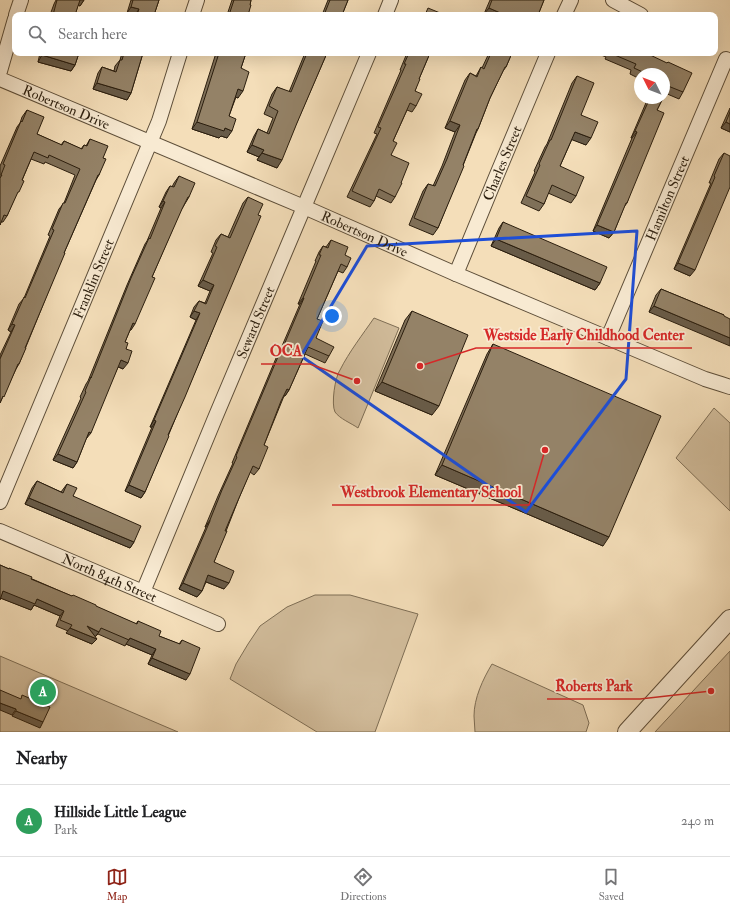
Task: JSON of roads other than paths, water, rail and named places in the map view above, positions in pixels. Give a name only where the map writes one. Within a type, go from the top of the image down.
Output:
[{"type":"street","points":[[17,12],[21,0]]},
{"type":"street","points":[[193,12],[197,0]]},
{"type":"street","points":[[386,12],[391,0]]},
{"type":"street","points":[[565,12],[571,0]]},
{"type":"street","points":[[612,0],[636,12]]},
{"type":"street","points":[[0,71],[12,29]]},
{"type":"street","name":"Franklin Street","points":[[0,502],[159,121],[179,56]]},
{"type":"street","name":"Seward Street","points":[[143,592],[368,56]]},
{"type":"street","name":"Charles Street","points":[[456,274],[547,56]]},
{"type":"street","name":"Hamilton Street","points":[[608,338],[723,58]]},
{"type":"street","name":"Robertson Drive","points":[[0,79],[304,207],[704,380],[730,387]]},
{"type":"street","name":"North 84th Street","points":[[0,531],[218,624]]},
{"type":"street","points":[[627,732],[730,618]]},
{"type":"place","name":"Westside Early Childhood Center","points":[[420,366]]},
{"type":"place","name":"OCA","points":[[357,381]]},
{"type":"place","name":"Westbrook Elementary School","points":[[545,450]]},
{"type":"place","name":"Roberts Park","points":[[711,691]]},
{"type":"place","name":"Hillside Little League","points":[[43,692]]}]
